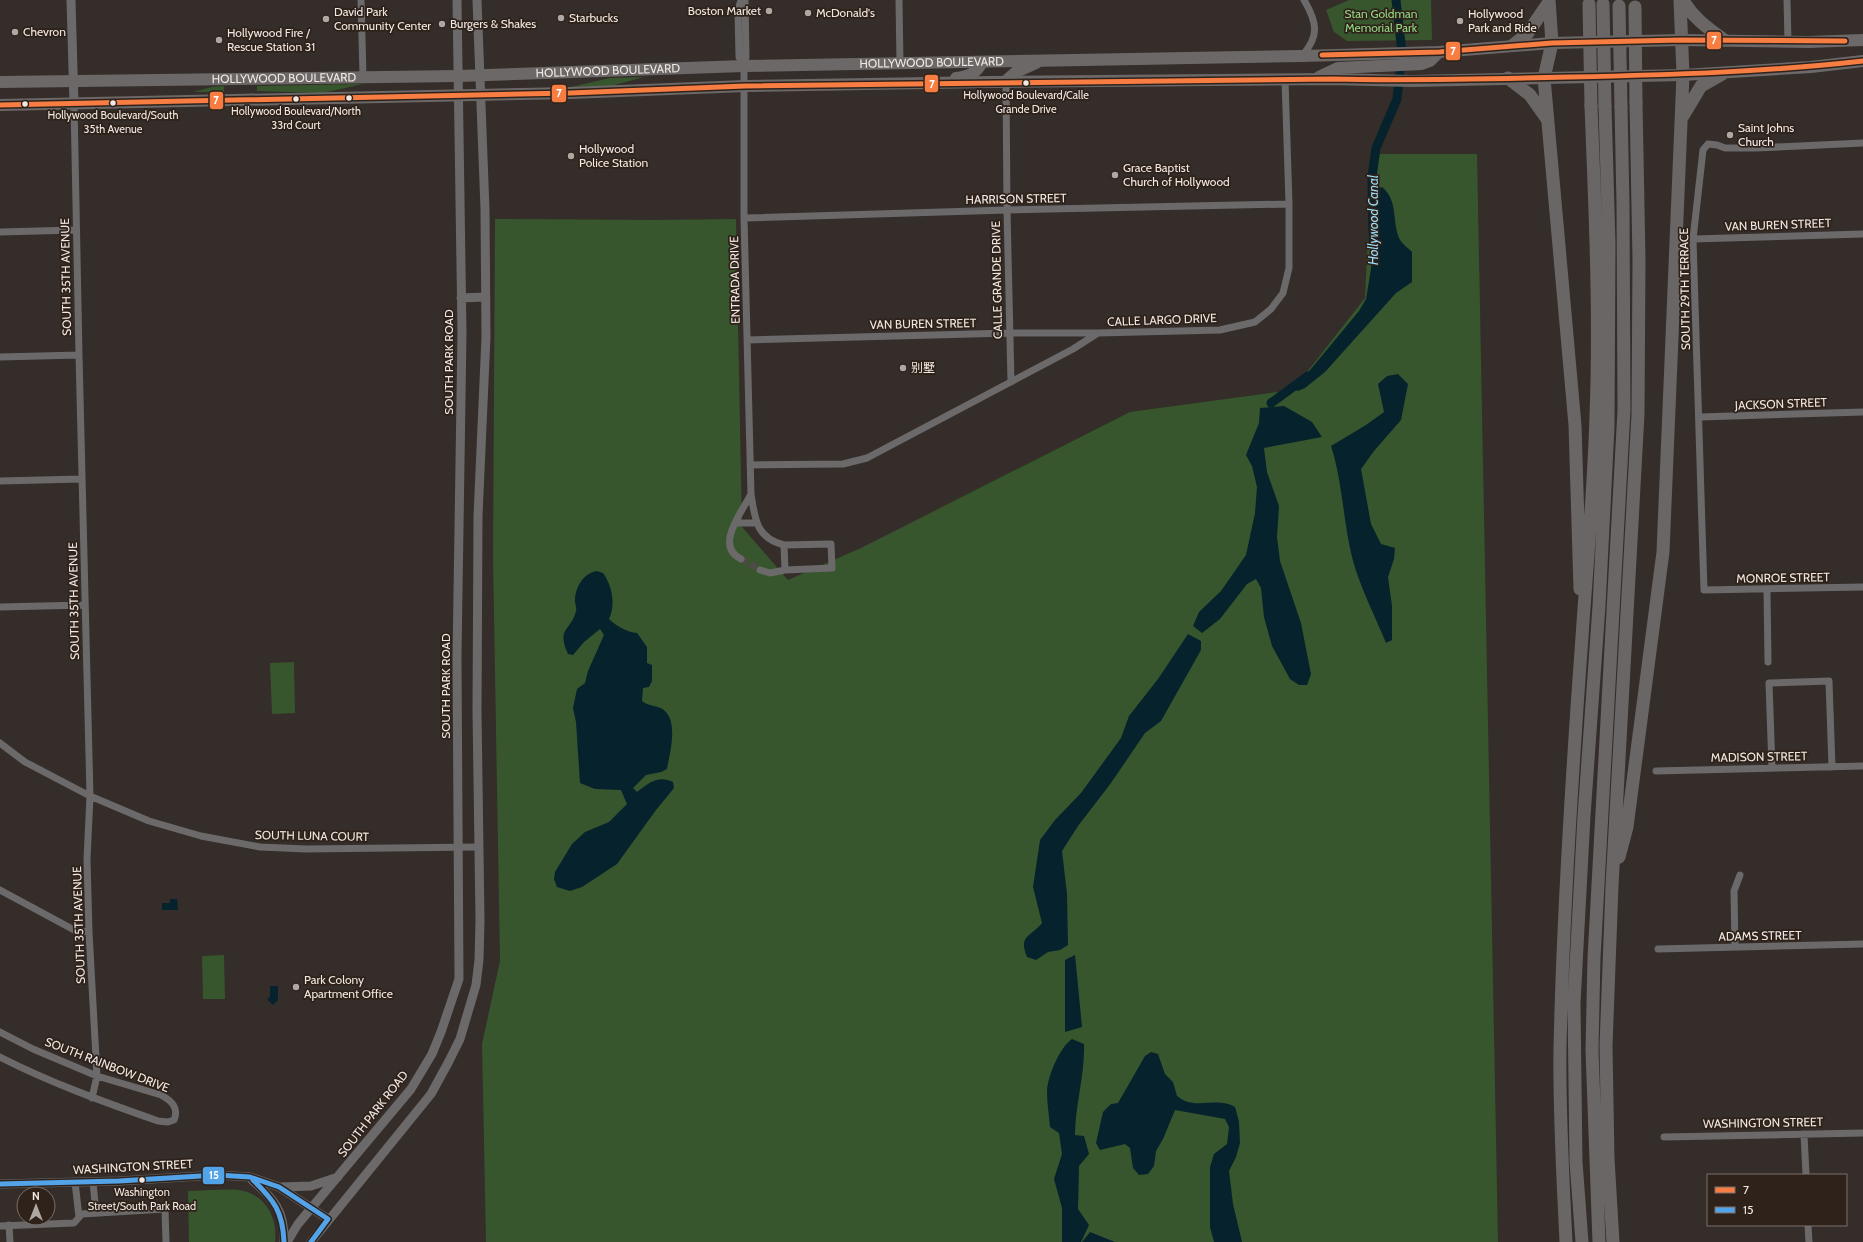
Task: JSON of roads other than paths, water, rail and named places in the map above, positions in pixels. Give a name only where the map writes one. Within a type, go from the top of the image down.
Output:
[{"type":"highway","points":[[1612,886],[1627,827],[1663,552],[1683,75],[1681,40],[1682,0]]},
{"type":"highway","points":[[1682,0],[1690,13],[1696,19],[1724,40]]},
{"type":"highway","points":[[1549,1],[1552,43],[1544,78],[1575,425],[1578,498],[1578,565],[1582,632]]},
{"type":"highway","points":[[1513,45],[1527,34],[1549,1]]},
{"type":"highway","points":[[1566,1242],[1562,1164],[1560,1043],[1572,787],[1582,632],[1589,558],[1596,413],[1597,261],[1591,106],[1589,2]]},
{"type":"highway","points":[[1582,1242],[1576,1162],[1574,1003],[1608,427],[1609,244],[1603,2]]},
{"type":"highway","points":[[1599,1242],[1592,1042],[1594,958],[1624,410],[1623,204],[1619,3]]},
{"type":"highway","points":[[1613,1242],[1608,1159],[1606,1046],[1612,886],[1638,414],[1639,260],[1635,3]]},
{"type":"highway","name":"HOLLYWOOD BOULEVARD","points":[[0,82],[363,76],[458,76],[744,66],[1302,56],[1393,59],[1411,53],[1513,45],[1681,40]]},
{"type":"highway","points":[[1314,79],[1338,68],[1393,59],[1405,64],[1422,64],[1430,61],[1439,52]]},
{"type":"highway","points":[[1006,81],[1016,72],[1041,61]]},
{"type":"highway","points":[[930,83],[970,75],[979,69],[982,62]]},
{"type":"highway","points":[[1681,121],[1697,90],[1701,86],[1722,74]]},
{"type":"highway","name":"HOLLYWOOD BOULEVARD","points":[[0,105],[459,96],[745,86],[1006,81],[1314,79],[1412,81],[1683,75]]},
{"type":"highway","points":[[1508,78],[1530,95],[1549,122]]},
{"type":"main road","name":"HOLLYWOOD BOULEVARD","points":[[1681,40],[1788,42],[1863,40]]},
{"type":"main road","name":"HOLLYWOOD BOULEVARD","points":[[1683,75],[1722,74],[1863,61]]},
{"type":"street","points":[[71,0],[74,104]]},
{"type":"street","points":[[361,0],[363,76]]},
{"type":"street","name":"SOUTH PARK ROAD","points":[[287,1242],[298,1224],[313,1208],[411,1089],[432,1054],[452,1004],[459,979],[457,657],[461,298],[457,0]]},
{"type":"street","points":[[311,1242],[328,1219],[431,1094],[460,1039],[476,984],[479,960],[480,920],[477,711],[478,524],[486,337],[485,209],[477,0]]},
{"type":"street","points":[[741,0],[738,10],[739,57],[744,66]]},
{"type":"street","points":[[744,66],[746,57],[745,0]]},
{"type":"street","points":[[899,0],[900,63]]},
{"type":"street","points":[[1302,56],[1312,43],[1315,30],[1314,21],[1304,0]]},
{"type":"street","points":[[1787,0],[1788,42]]},
{"type":"street","name":"ENTRADA DRIVE","points":[[744,66],[744,218],[750,465],[751,494],[756,523]]},
{"type":"street","name":"CALLE LARGO DRIVE","points":[[750,465],[843,464],[867,458],[1073,349],[1098,333],[1220,330],[1255,322],[1271,309],[1282,292],[1289,268],[1289,204],[1285,79]]},
{"type":"street","name":"CALLE GRANDE DRIVE","points":[[1006,81],[1011,382]]},
{"type":"street","name":"SOUTH 35TH AVENUE","points":[[74,104],[90,796],[87,859],[89,932],[97,1076],[92,1098]]},
{"type":"street","name":"SOUTH 29TH TERRACE","points":[[1704,590],[1700,417],[1693,239],[1703,150],[1708,144],[1725,148],[1756,148],[1863,143]]},
{"type":"street","name":"HARRISON STREET","points":[[744,218],[1007,210],[1289,204]]},
{"type":"street","points":[[0,232],[76,230]]},
{"type":"street","name":"VAN BUREN STREET","points":[[1693,239],[1863,234]]},
{"type":"street","points":[[461,298],[485,297]]},
{"type":"street","name":"VAN BUREN STREET","points":[[747,340],[1010,333],[1098,333]]},
{"type":"street","points":[[0,357],[79,356]]},
{"type":"street","name":"JACKSON STREET","points":[[1700,417],[1863,412]]},
{"type":"street","points":[[0,481],[82,479]]},
{"type":"street","points":[[741,560],[736,557],[729,548],[728,538],[751,494]]},
{"type":"street","points":[[736,523],[756,523],[774,543],[784,545],[831,544],[832,568],[785,570],[770,573],[760,570]]},
{"type":"street","points":[[784,545],[785,570]]},
{"type":"street","name":"MONROE STREET","points":[[1704,590],[1863,587]]},
{"type":"street","points":[[1767,590],[1768,662]]},
{"type":"street","points":[[0,607],[85,605]]},
{"type":"street","points":[[1772,768],[1769,683],[1829,681],[1832,767]]},
{"type":"street","name":"SOUTH LUNA COURT","points":[[0,743],[25,762],[90,796],[149,821],[201,836],[260,847],[306,849],[478,847]]},
{"type":"street","name":"MADISON STREET","points":[[1656,771],[1863,766]]},
{"type":"street","points":[[1735,947],[1734,891],[1740,875]]},
{"type":"street","points":[[0,890],[76,931],[89,932]]},
{"type":"street","name":"ADAMS STREET","points":[[1658,949],[1863,944]]},
{"type":"street","name":"SOUTH RAINBOW DRIVE","points":[[0,1032],[33,1049],[97,1076],[161,1095],[168,1099],[174,1106],[176,1114],[174,1120],[168,1122],[158,1121],[92,1098],[34,1075],[0,1057]]},
{"type":"street","name":"WASHINGTON STREET","points":[[1664,1137],[1863,1133]]},
{"type":"street","points":[[1804,1134],[1806,1174]]},
{"type":"street","name":"WASHINGTON STREET","points":[[0,1184],[171,1179],[217,1175],[250,1177],[279,1187],[328,1219]]},
{"type":"street","points":[[279,1187],[311,1186],[339,1176]]},
{"type":"street","points":[[250,1177],[276,1203],[283,1219],[284,1242]]},
{"type":"street","points":[[75,1182],[79,1218]]},
{"type":"street","points":[[93,1182],[96,1213]]},
{"type":"street","points":[[0,1226],[74,1223],[82,1214],[165,1209],[166,1242]]},
{"type":"street","points":[[10,1225],[10,1242]]},
{"type":"street","points":[[1808,1226],[1809,1242]]},
{"type":"water","points":[[1382,187],[1387,192],[1393,204],[1399,238],[1412,252],[1412,282],[1396,293],[1325,372],[1305,388],[1298,391],[1296,390],[1296,387],[1359,311],[1366,299],[1371,269],[1375,190]]},
{"type":"water","points":[[1398,374],[1408,384],[1401,420],[1374,451],[1361,469],[1371,524],[1381,544],[1395,548],[1394,559],[1388,577],[1392,606],[1392,640],[1386,643],[1364,592],[1353,561],[1338,474],[1331,446],[1366,425],[1384,412],[1378,384],[1387,376]]},
{"type":"water","points":[[1284,406],[1312,422],[1322,437],[1264,448],[1267,472],[1279,506],[1277,537],[1280,561],[1301,623],[1311,674],[1307,685],[1299,685],[1290,679],[1272,646],[1264,617],[1261,588],[1256,579],[1247,584],[1220,619],[1202,633],[1193,626],[1199,612],[1221,591],[1246,555],[1255,513],[1257,487],[1252,466],[1246,455],[1259,423],[1260,408]]},
{"type":"water","points":[[597,571],[603,573],[611,589],[613,601],[609,619],[622,628],[637,633],[647,647],[647,663],[652,665],[652,681],[649,687],[643,688],[642,701],[663,709],[669,717],[671,723],[672,738],[667,769],[661,772],[646,775],[633,788],[637,792],[654,781],[663,779],[673,782],[674,788],[617,864],[582,887],[570,891],[557,887],[554,879],[555,872],[572,844],[585,832],[609,822],[627,804],[621,790],[595,789],[580,783],[576,722],[573,708],[577,689],[585,683],[588,671],[604,635],[600,629],[584,642],[573,655],[568,654],[563,639],[576,611],[575,596],[578,586],[584,578],[592,572]]},
{"type":"water","points":[[1188,634],[1201,641],[1201,650],[1161,721],[1145,733],[1111,783],[1078,826],[1062,851],[1067,894],[1068,945],[1060,950],[1048,952],[1036,960],[1027,957],[1024,944],[1025,940],[1042,923],[1033,887],[1040,840],[1055,820],[1081,793],[1121,738],[1129,716],[1158,679]]},
{"type":"water","points":[[170,899],[177,899],[178,910],[162,910],[162,903],[170,903]]},
{"type":"water","points":[[1075,955],[1082,1027],[1065,1032],[1065,960]]},
{"type":"water","points":[[270,986],[278,986],[278,1000],[273,1005],[267,999],[270,997]]},
{"type":"water","points":[[1072,1039],[1084,1044],[1083,1067],[1075,1124],[1075,1135],[1084,1136],[1089,1154],[1079,1166],[1078,1209],[1089,1225],[1081,1242],[1062,1242],[1062,1208],[1054,1179],[1062,1154],[1059,1133],[1050,1127],[1047,1092],[1049,1079],[1055,1063],[1067,1043]]},
{"type":"water","points":[[1151,1052],[1158,1054],[1165,1074],[1173,1082],[1177,1096],[1181,1099],[1194,1103],[1224,1103],[1235,1107],[1239,1122],[1240,1143],[1236,1157],[1229,1171],[1233,1204],[1242,1242],[1214,1242],[1210,1227],[1210,1167],[1214,1154],[1227,1144],[1229,1127],[1225,1119],[1175,1110],[1163,1139],[1156,1151],[1154,1166],[1148,1174],[1139,1175],[1133,1168],[1130,1148],[1125,1144],[1100,1150],[1096,1143],[1103,1112],[1111,1104],[1118,1103],[1145,1056]]},
{"type":"water","points":[[1090,1232],[1115,1242],[1082,1242]]},
{"type":"waterway","name":"Hollywood Canal","points":[[1373,244],[1372,177],[1376,148],[1397,99],[1402,52],[1396,0]]},
{"type":"waterway","name":"Hollywood Canal","points":[[1271,403],[1308,376]]},
{"type":"tunnel","points":[[741,559],[760,570]]},
{"type":"place","name":"Boston Market","points":[[769,11]]},
{"type":"place","name":"McDonald's","points":[[808,13]]},
{"type":"place","name":"Starbucks","points":[[561,18]]},
{"type":"place","name":"David Park Community Center","points":[[326,19]]},
{"type":"place","name":"Hollywood Park and Ride","points":[[1460,21]]},
{"type":"place","name":"Burgers & Shakes","points":[[442,24]]},
{"type":"place","name":"Chevron","points":[[15,32]]},
{"type":"place","name":"Hollywood Fire / Rescue Station 31","points":[[219,40]]},
{"type":"place","name":"Hollywood Boulevard/Calle Grande Drive","points":[[1026,83]]},
{"type":"place","name":"Hollywood Boulevard/North 33rd Court","points":[[296,99]]},
{"type":"place","name":"Hollywood Boulevard/South 35th Avenue","points":[[113,103]]},
{"type":"place","name":"Saint Johns Church","points":[[1730,135]]},
{"type":"place","name":"Hollywood Police Station","points":[[571,156]]},
{"type":"place","name":"Grace Baptist Church of Hollywood","points":[[1115,175]]},
{"type":"place","name":"别墅","points":[[903,368]]},
{"type":"place","name":"Park Colony Apartment Office","points":[[296,987]]},
{"type":"place","name":"Washington Street/South Park Road","points":[[142,1180]]},
{"type":"park label","name":"Stan Goldman Memorial Park","points":[[1381,21]]}]
